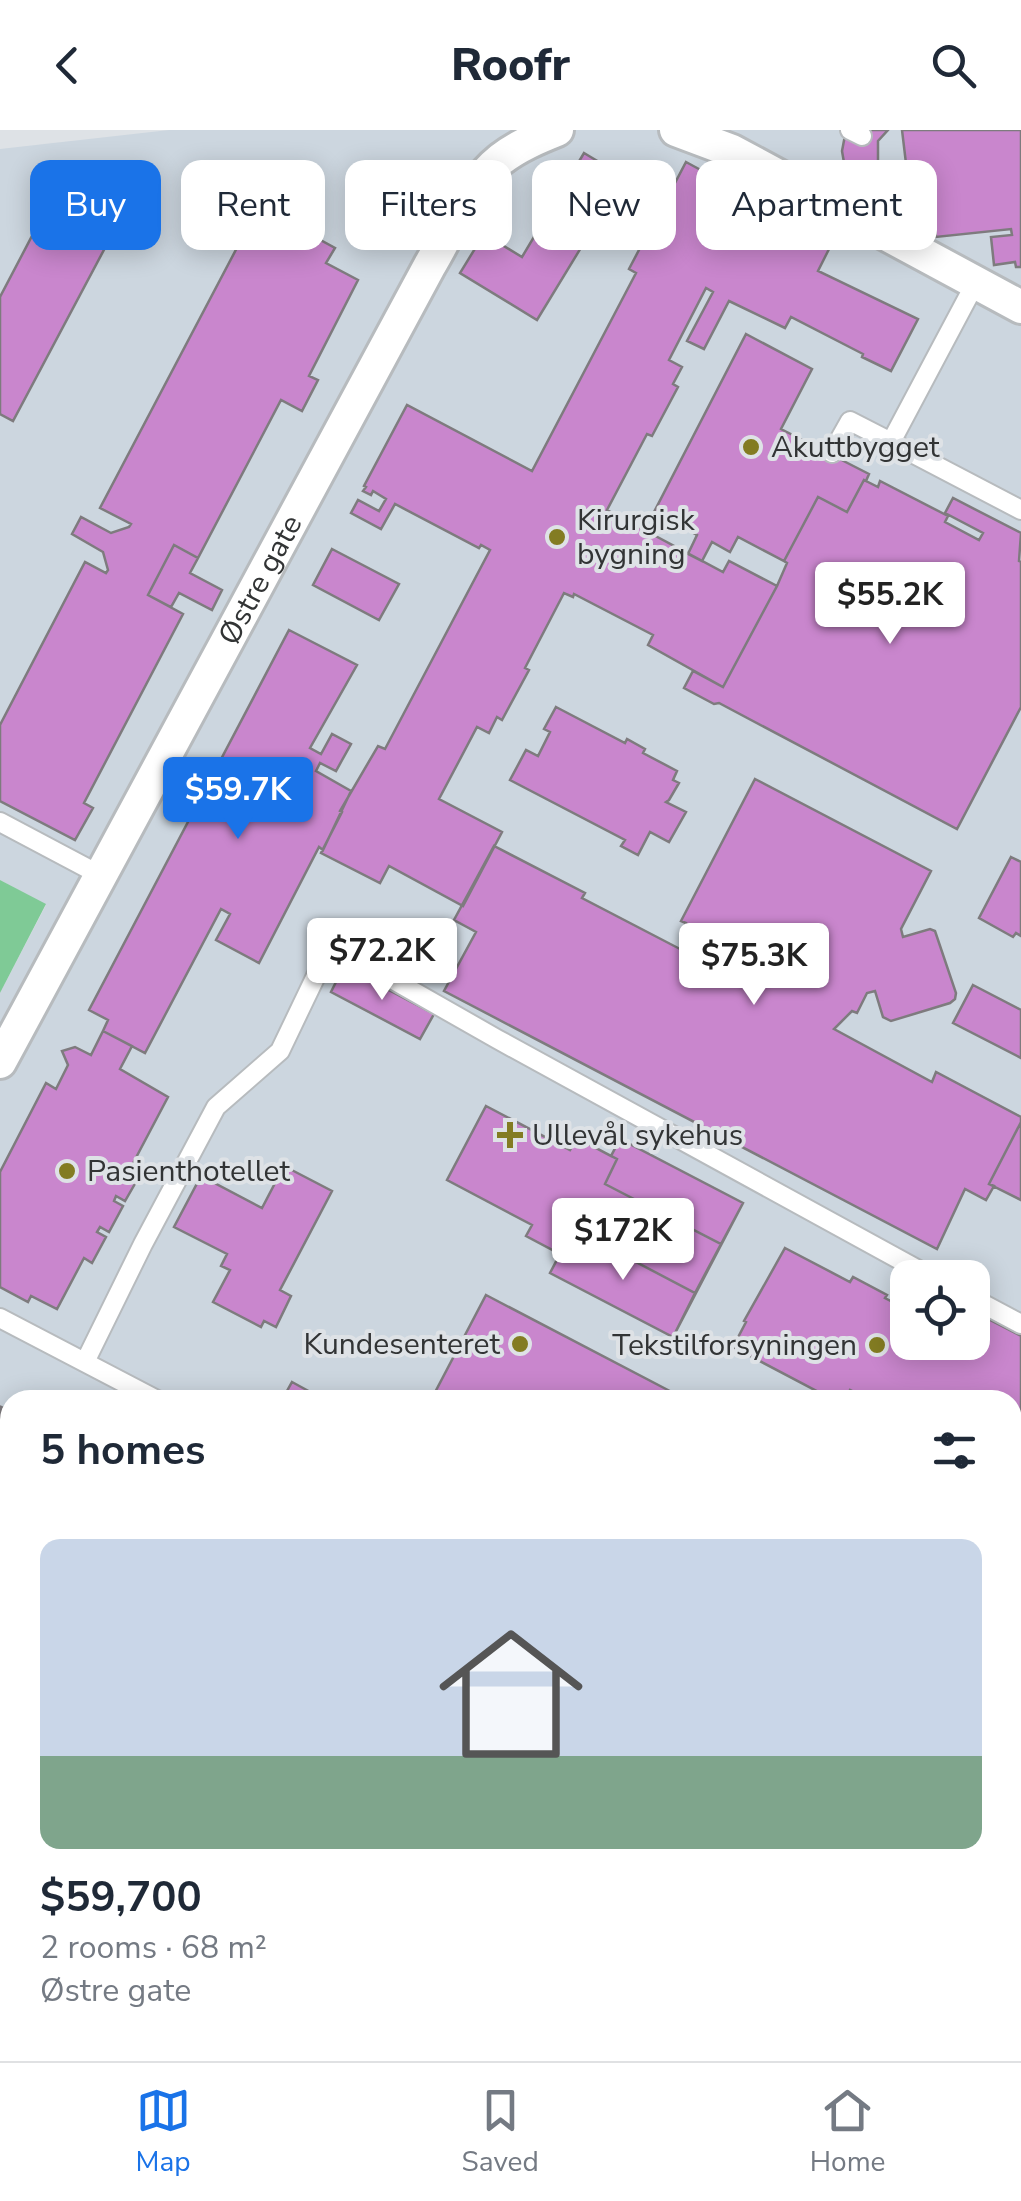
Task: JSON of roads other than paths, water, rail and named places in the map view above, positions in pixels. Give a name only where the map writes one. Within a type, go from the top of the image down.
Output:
[{"type":"street","name":"Østre gate","points":[[0,1062],[477,185],[499,160],[528,141],[557,130]]},
{"type":"street","points":[[676,130],[736,145],[1021,306]]},
{"type":"lane","points":[[892,442],[976,282]]},
{"type":"lane","points":[[832,453],[850,421],[1021,510]]},
{"type":"lane","points":[[0,822],[100,875]]},
{"type":"lane","points":[[85,1362],[216,1106],[280,1050],[326,956],[339,949],[900,1260]]},
{"type":"lane","points":[[990,1308],[1021,1324]]},
{"type":"lane","points":[[0,1318],[138,1390]]},
{"type":"place","name":"Akuttbygget","points":[[751,447]]},
{"type":"place","name":"Kirurgisk bygning","points":[[557,537]]},
{"type":"place","name":"Ullevål sykehus","points":[[510,1135]]},
{"type":"place","name":"Pasienthotellet","points":[[67,1171]]},
{"type":"place","name":"Kundesenteret","points":[[520,1344]]},
{"type":"place","name":"Tekstilforsyningen","points":[[877,1345]]}]
